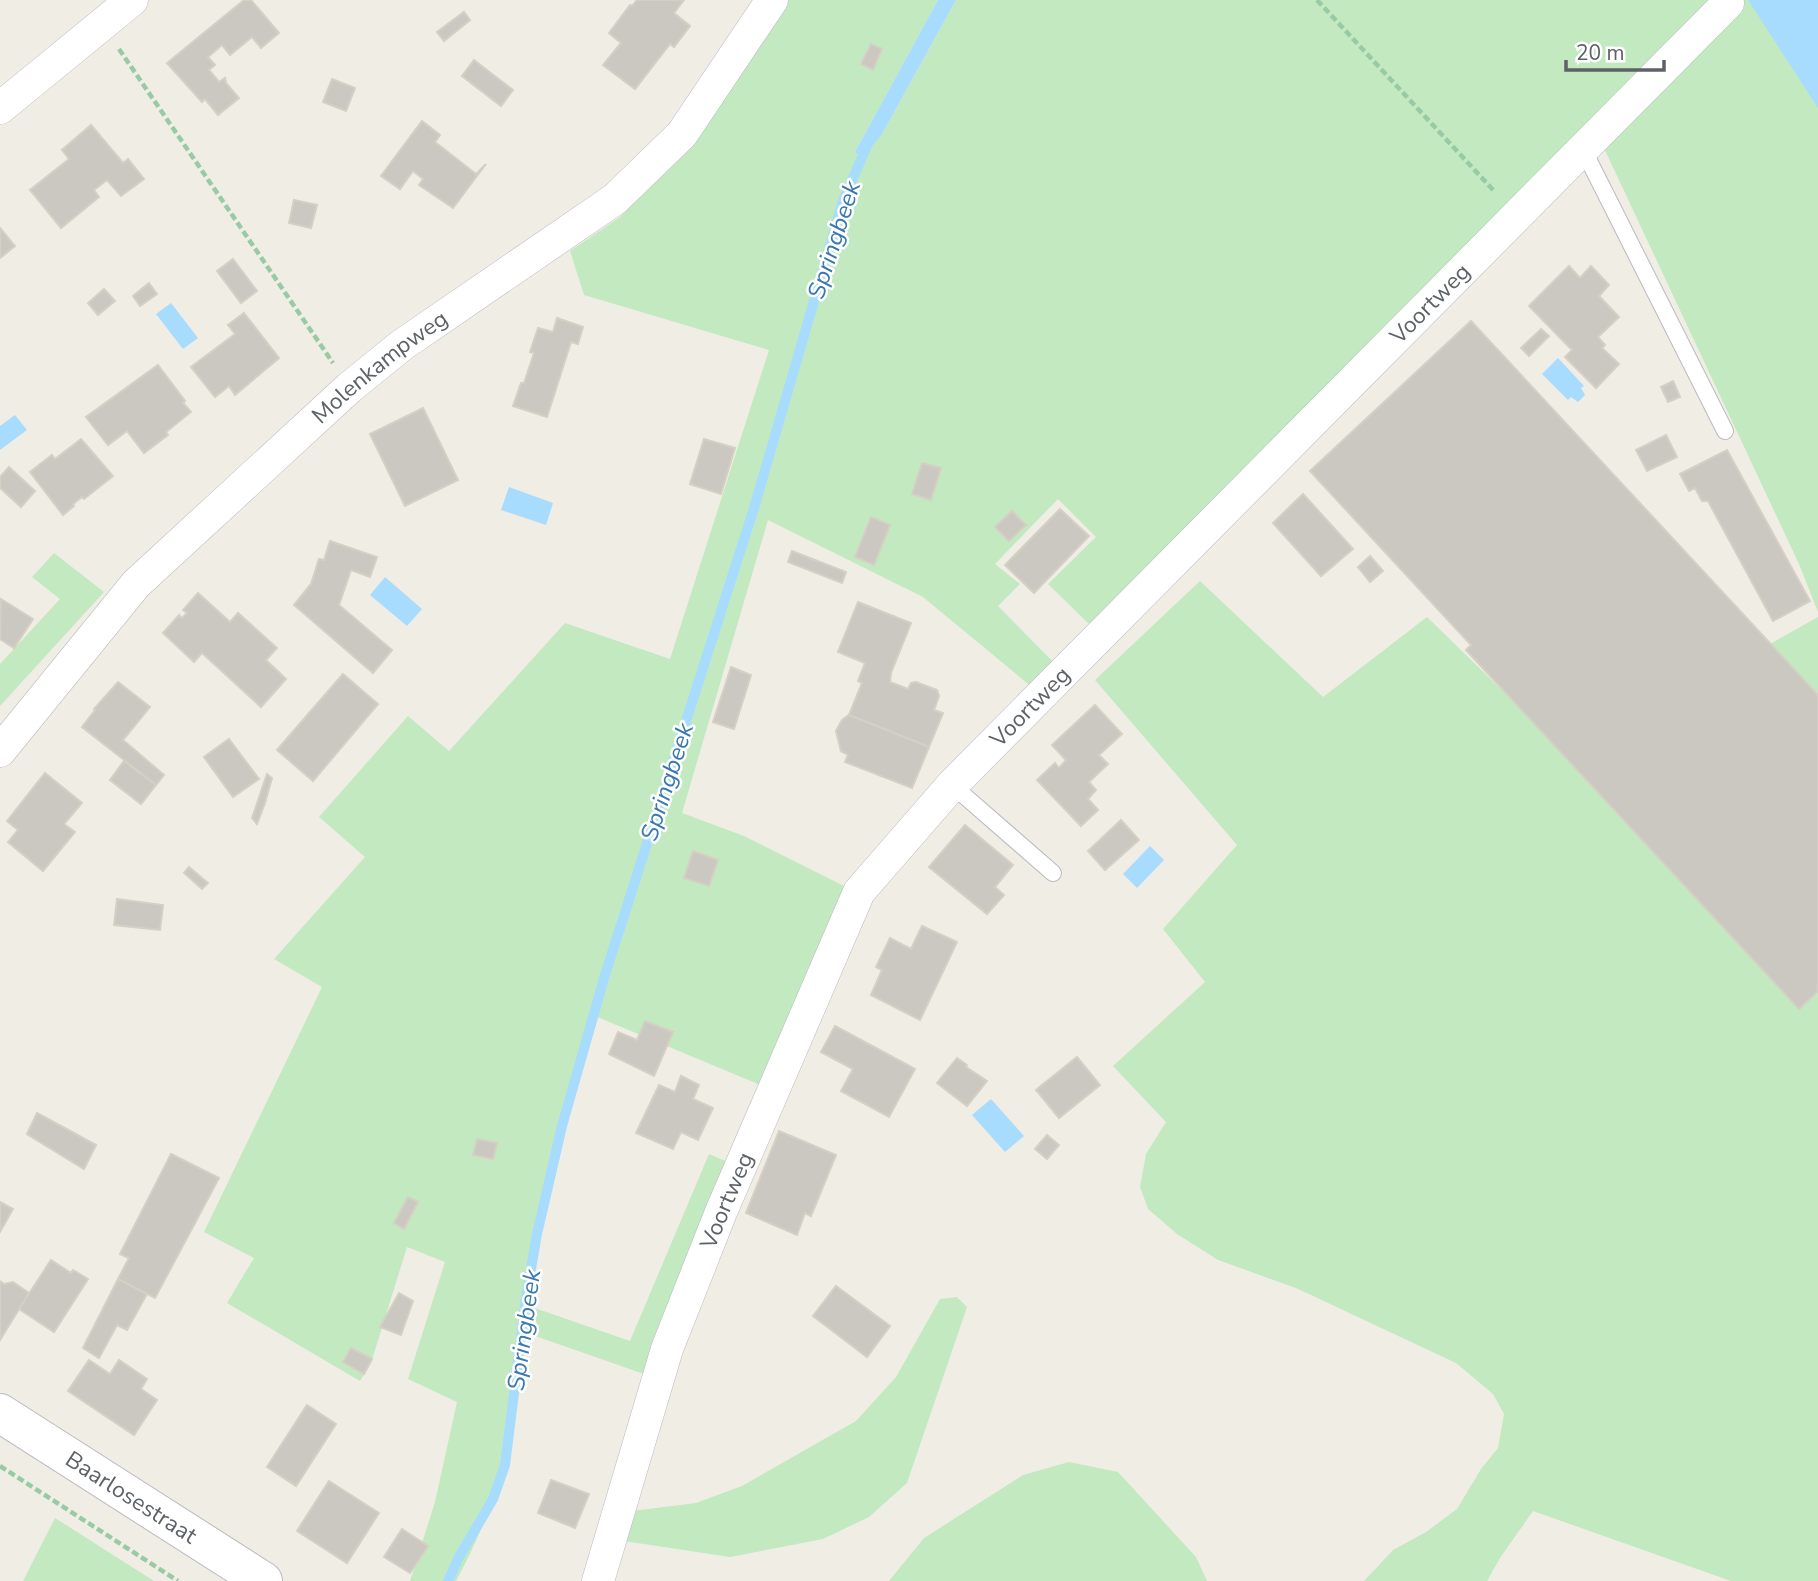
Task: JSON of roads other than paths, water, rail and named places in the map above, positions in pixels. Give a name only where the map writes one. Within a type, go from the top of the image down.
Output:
[{"type":"street","name":"Molenkampweg","points":[[0,751],[136,584],[349,388],[402,345],[615,199],[682,134],[772,0]]},
{"type":"street","points":[[0,108],[130,1]]},
{"type":"street","name":"Voortweg","points":[[597,1581],[667,1349],[721,1212],[859,892],[952,785],[1728,3]]},
{"type":"street","name":"Baarlosestraat","points":[[0,1413],[263,1581]]},
{"type":"lane","points":[[1583,149],[1725,431]]},
{"type":"lane","points":[[952,785],[1054,873]]},
{"type":"water","points":[[938,0],[956,0],[882,134],[862,158],[855,152]]},
{"type":"water","points":[[1748,0],[1818,0],[1818,108]]},
{"type":"water","points":[[171,303],[198,338],[183,349],[156,314]]},
{"type":"water","points":[[1558,358],[1584,386],[1581,388],[1585,395],[1578,402],[1571,397],[1568,400],[1542,374]]},
{"type":"water","points":[[15,415],[27,430],[0,450],[0,426]]},
{"type":"water","points":[[509,487],[553,503],[546,525],[501,510]]},
{"type":"water","points":[[385,577],[422,609],[407,626],[370,595]]},
{"type":"water","points":[[1150,846],[1164,860],[1137,888],[1123,874]]},
{"type":"water","points":[[991,1099],[1024,1136],[1005,1152],[972,1115]]},
{"type":"waterway","name":"Springbeek","points":[[448,1581],[493,1499],[505,1465],[526,1298],[537,1234],[562,1126],[605,975],[754,508],[843,201],[867,146]]}]
